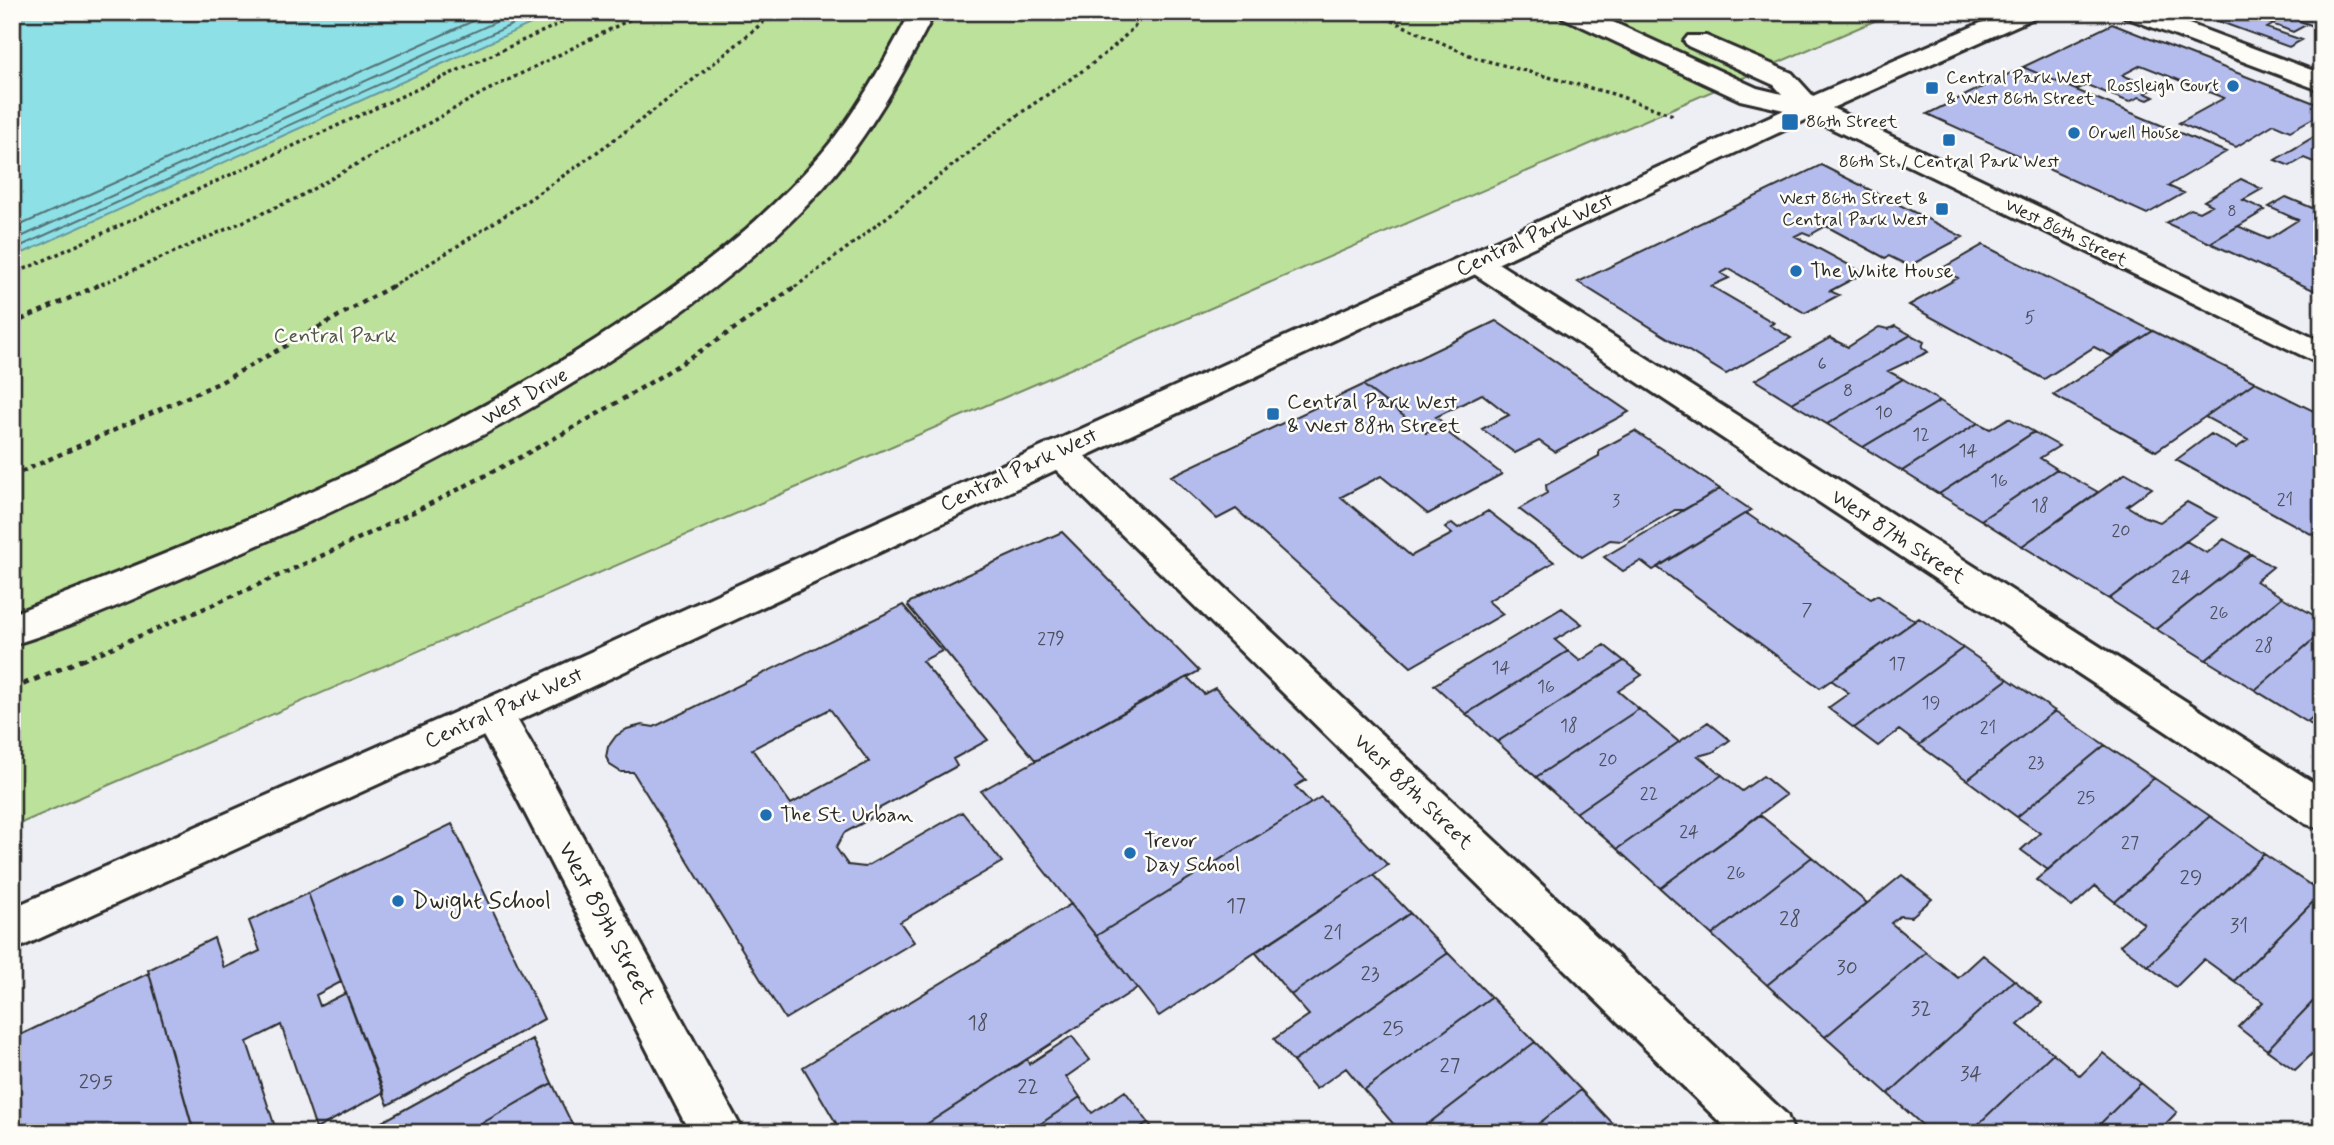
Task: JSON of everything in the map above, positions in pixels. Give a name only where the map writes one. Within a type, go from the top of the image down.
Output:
[{"type":"street","name":"West Drive","points":[[12,630],[216,549],[349,490],[516,404],[622,338],[705,279],[805,189],[873,104],[923,12]]},
{"type":"street","points":[[1571,12],[1749,94],[1811,108]]},
{"type":"street","name":"Central Park West","points":[[12,930],[492,714],[1811,108],[2027,12]]},
{"type":"street","points":[[2134,12],[2322,83]]},
{"type":"street","points":[[1675,31],[1783,79],[1811,108]]},
{"type":"street","name":"West 86th Street","points":[[1811,108],[2322,355]]},
{"type":"street","name":"West 87th Street","points":[[1476,262],[2322,811]]},
{"type":"street","name":"West 88th Street","points":[[1059,452],[1768,1133]]},
{"type":"street","name":"West 89th Street","points":[[492,714],[527,774],[718,1133]]},
{"type":"path","points":[[12,275],[585,12]]},
{"type":"path","points":[[12,324],[298,198],[482,93],[645,12]]},
{"type":"path","points":[[12,476],[142,421],[227,379],[310,335],[455,250],[662,107],[775,12]]},
{"type":"path","points":[[1372,12],[1433,42],[1480,59],[1634,98],[1673,115]]},
{"type":"green space","name":"Central Park","points":[[12,12],[1895,12],[12,827]]},
{"type":"water","points":[[12,12],[557,12],[12,258]]},
{"type":"building","points":[[2193,12],[2241,12],[2274,24],[2267,28],[2302,40],[2289,47]]},
{"type":"building","points":[[2241,12],[2276,12],[2308,24],[2293,32]]},
{"type":"building","points":[[2276,12],[2319,12],[2322,21],[2313,26]]},
{"type":"building","name":"Rossleigh Court","points":[[2112,24],[2322,106],[2322,113],[2290,131],[2274,124],[2236,147],[2179,123],[2224,98],[2141,65],[2122,75],[2155,88],[2145,93],[2154,97],[2148,100],[2139,97],[2129,102],[2087,85],[2076,90],[2023,67]]},
{"type":"building","name":"Orwell House","points":[[2023,67],[2226,152],[2168,186],[2184,193],[2147,214],[1927,114]]},
{"type":"building","points":[[2322,132],[2321,165],[2304,158],[2290,166],[2275,160]]},
{"type":"building","name":"The White House","points":[[1821,165],[1963,237],[1909,266],[1889,256],[1885,258],[1826,226],[1810,235],[1803,232],[1795,236],[1864,273],[1830,291],[1839,295],[1805,313],[1729,269],[1721,273],[1729,278],[1711,286],[1774,323],[1770,325],[1791,338],[1726,374],[1578,282]]},
{"type":"building","points":[[2241,179],[2262,189],[2243,200],[2265,210],[2210,243],[2166,223],[2191,209],[2199,212],[2212,205],[2204,201]]},
{"type":"building","points":[[2286,197],[2322,212],[2322,294],[2210,243],[2238,226],[2268,239],[2298,220],[2269,207]]},
{"type":"building","points":[[1983,245],[2153,331],[2112,356],[2094,347],[2044,379],[1909,305],[1958,278],[1941,269]]},
{"type":"building","points":[[1496,321],[1629,412],[1555,452],[1539,441],[1515,453],[1482,429],[1509,415],[1482,394],[1436,417],[1445,424],[1426,433],[1363,385]]},
{"type":"building","points":[[1895,326],[1911,335],[1792,403],[1755,380],[1830,338],[1848,347],[1879,327],[1889,329]]},
{"type":"building","points":[[2153,331],[2255,382],[2156,451],[2053,395]]},
{"type":"building","points":[[1911,335],[1924,342],[1922,347],[1928,352],[1888,371],[1903,379],[1827,424],[1792,403]]},
{"type":"building","points":[[1903,379],[1940,401],[1863,447],[1827,424]]},
{"type":"building","points":[[2255,382],[2322,415],[2322,540],[2176,460],[2211,434],[2236,448],[2248,440],[2205,417]]},
{"type":"building","points":[[1363,385],[1426,433],[1439,426],[1502,474],[1428,514],[1381,476],[1341,497],[1411,556],[1452,534],[1445,528],[1452,523],[1458,528],[1488,511],[1554,562],[1488,601],[1503,614],[1411,667],[1236,509],[1217,519],[1171,476]]},
{"type":"building","points":[[1940,401],[1978,423],[1902,471],[1863,447]]},
{"type":"building","points":[[2009,418],[2034,432],[1939,494],[1902,471],[1978,423],[1990,429]]},
{"type":"building","points":[[1635,431],[1720,489],[1683,510],[1675,510],[1621,541],[1610,540],[1582,557],[1519,509],[1547,493],[1546,485],[1599,456],[1599,450]]},
{"type":"building","points":[[2034,432],[2059,446],[2040,458],[2057,469],[1981,520],[1939,494]]},
{"type":"building","points":[[2057,469],[2098,492],[2022,546],[1981,520]]},
{"type":"building","points":[[2126,473],[2152,488],[2127,506],[2145,517],[2160,522],[2187,502],[2217,518],[2109,599],[2022,546]]},
{"type":"building","points":[[1720,489],[1751,510],[1653,570],[1641,561],[1623,571],[1604,557]]},
{"type":"building","points":[[1746,513],[1871,599],[1877,595],[1915,621],[1820,688],[1657,567]]},
{"type":"building","points":[[1062,532],[1199,671],[1036,761],[908,606],[910,602],[964,576]]},
{"type":"building","points":[[2224,539],[2251,554],[2156,629],[2109,599],[2186,541],[2207,553]]},
{"type":"building","points":[[2251,554],[2273,567],[2256,581],[2282,597],[2206,660],[2156,629]]},
{"type":"building","points":[[2282,597],[2322,620],[2322,632],[2255,690],[2206,660]]},
{"type":"building","name":"The St. Urban","points":[[903,605],[942,651],[922,661],[988,740],[953,759],[957,766],[878,809],[870,819],[844,833],[836,848],[848,865],[865,867],[962,812],[1002,862],[900,922],[914,942],[785,1019],[633,772],[621,772],[610,765],[606,757],[608,747],[616,736],[627,729],[642,725],[654,727]],"holes":[[[830,709],[869,762],[791,804],[752,749]]]},
{"type":"building","points":[[1562,608],[1582,624],[1555,640],[1568,651],[1466,714],[1434,685]]},
{"type":"building","points":[[1919,618],[1963,648],[1854,728],[1828,708],[1849,693],[1831,680]]},
{"type":"building","points":[[2322,632],[2322,709],[2307,722],[2255,690]]},
{"type":"building","points":[[1604,645],[1624,661],[1497,742],[1466,714],[1568,651],[1580,661]]},
{"type":"building","points":[[1963,648],[2008,679],[1919,745],[1899,730],[1878,746],[1854,728]]},
{"type":"building","points":[[1624,661],[1642,675],[1618,691],[1639,709],[1536,777],[1497,742]]},
{"type":"building","name":"Trevor Day School","points":[[1187,677],[1204,694],[1215,688],[1306,780],[1295,786],[1311,803],[1096,936],[981,791]]},
{"type":"building","points":[[2008,679],[2055,711],[1967,780],[1919,745]]},
{"type":"building","points":[[1639,709],[1679,742],[1576,813],[1536,777]]},
{"type":"building","points":[[2322,709],[2322,731],[2307,722]]},
{"type":"building","points":[[2055,711],[2105,745],[2017,817],[1967,780]]},
{"type":"building","points":[[1708,722],[1730,740],[1713,752],[1698,756],[1722,775],[1617,849],[1576,813]]},
{"type":"building","points":[[2105,745],[2154,778],[2048,870],[2021,850],[2040,833],[2017,817]]},
{"type":"building","points":[[1722,775],[1742,791],[1763,776],[1786,795],[1660,888],[1617,849]]},
{"type":"building","points":[[2154,778],[2210,816],[2115,902],[2095,886],[2072,907],[2036,880]]},
{"type":"building","points":[[1321,797],[1388,865],[1159,1016],[1096,936]]},
{"type":"building","points":[[1760,815],[1812,857],[1712,935],[1660,888]]},
{"type":"building","points":[[2210,816],[2264,854],[2148,966],[2120,945],[2144,924],[2115,902]]},
{"type":"building","points":[[452,824],[544,1019],[388,1105],[308,893]]},
{"type":"building","points":[[2264,854],[2322,893],[2234,981],[2204,959],[2176,987],[2148,966]]},
{"type":"building","points":[[1812,857],[1867,903],[1767,985],[1712,935]]},
{"type":"building","points":[[1373,875],[1410,913],[1291,995],[1255,952]]},
{"type":"building","points":[[1902,875],[1932,899],[1911,917],[1900,916],[1891,923],[1926,952],[1825,1037],[1767,985]]},
{"type":"building","points":[[308,893],[341,982],[316,995],[320,1006],[346,993],[384,1092],[316,1129],[281,1025],[247,1042],[277,1133],[194,1133],[148,970],[214,938],[224,968],[260,951],[249,921]]},
{"type":"building","points":[[2322,893],[2322,992],[2267,1050],[2238,1027],[2263,1002],[2234,981]]},
{"type":"building","points":[[1071,904],[1137,988],[913,1133],[842,1133],[803,1067]]},
{"type":"building","points":[[1410,913],[1448,953],[1293,1062],[1274,1039],[1309,1015],[1291,995]]},
{"type":"building","points":[[1926,952],[1958,978],[1983,955],[2014,980],[1888,1094],[1825,1037]]},
{"type":"building","points":[[1448,953],[1491,997],[1364,1090],[1346,1068],[1316,1089],[1293,1062]]},
{"type":"building","points":[[149,973],[192,1125],[178,1133],[12,1133],[12,1039]]},
{"type":"building","points":[[2014,980],[2042,1003],[2018,1025],[2053,1053],[1969,1133],[1931,1133],[1888,1094]]},
{"type":"building","points":[[2322,992],[2322,1045],[2295,1070],[2267,1050]]},
{"type":"building","points":[[1491,997],[1535,1042],[1416,1133],[1401,1133],[1364,1090]]},
{"type":"building","points":[[1072,1036],[1090,1060],[1066,1077],[1080,1097],[1027,1133],[913,1133],[1027,1059],[1029,1064]]},
{"type":"building","points":[[532,1039],[552,1083],[465,1133],[362,1133]]},
{"type":"building","points":[[1535,1042],[1581,1090],[1527,1133],[1416,1133]]},
{"type":"building","points":[[2053,1053],[2080,1076],[2103,1053],[2141,1083],[2091,1133],[1969,1133]]},
{"type":"building","points":[[552,1083],[575,1130],[570,1133],[465,1133]]},
{"type":"building","points":[[2141,1083],[2177,1112],[2157,1133],[2091,1133]]},
{"type":"building","points":[[1581,1090],[1622,1133],[1527,1133]]},
{"type":"building","points":[[1125,1091],[1148,1122],[1133,1133],[1027,1133],[1080,1097],[1092,1113]]},
{"type":"building","points":[[1148,1122],[1156,1133],[1133,1133]]},
{"type":"place","name":"Rossleigh Court","points":[[2233,86]]},
{"type":"place","name":"Central Park West & West 86th Street","points":[[1932,88]]},
{"type":"place","name":"86th Street","points":[[1790,122]]},
{"type":"place","name":"Orwell House","points":[[2074,133]]},
{"type":"place","name":"86th St / Central Park West","points":[[1949,140]]},
{"type":"place","name":"West 86th Street & Central Park West","points":[[1942,209]]},
{"type":"place","name":"The White House","points":[[1796,271]]},
{"type":"place","name":"Central Park West & West 88th Street","points":[[1273,414]]},
{"type":"place","name":"The St. Urban","points":[[766,815]]},
{"type":"place","name":"Trevor Day School","points":[[1130,853]]},
{"type":"place","name":"Dwight School","points":[[398,901]]}]
